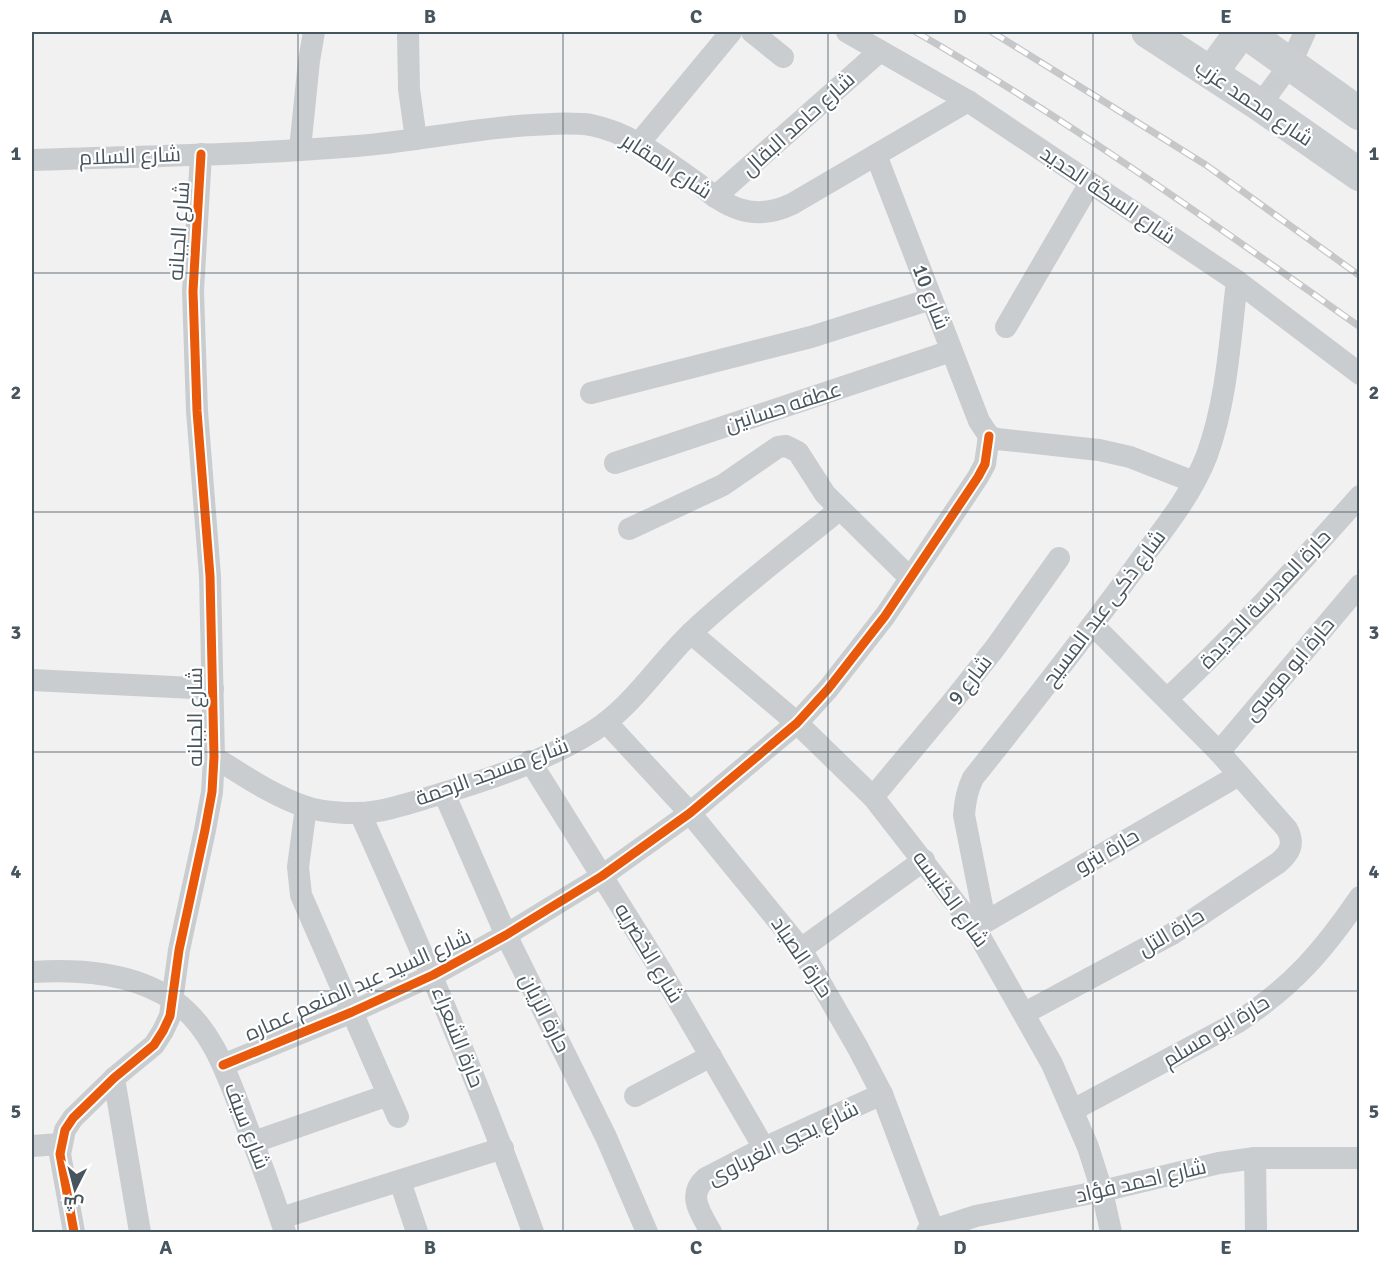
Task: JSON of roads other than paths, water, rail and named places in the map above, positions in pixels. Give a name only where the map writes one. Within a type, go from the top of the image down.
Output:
[{"type":"street","points":[[300,149],[314,32]]},
{"type":"street","points":[[408,32],[409,89],[416,139]]},
{"type":"street","points":[[639,143],[731,32]]},
{"type":"street","points":[[752,32],[783,57]]},
{"type":"street","name":"شارع السكة الحديد","points":[[847,32],[968,101],[1237,281],[1359,374]]},
{"type":"street","name":"شارع محمد عزب","points":[[1148,32],[1260,105],[1359,176]]},
{"type":"street","points":[[1211,73],[1243,32],[1291,63],[1359,114]]},
{"type":"street","points":[[1260,105],[1291,63],[1305,32]]},
{"type":"street","name":"شارع حامد البقال","points":[[715,197],[880,51]]},
{"type":"street","name":"شارع المقابر","points":[[300,149],[358,146],[507,126],[572,123],[606,129],[639,143],[727,204],[746,211],[766,212],[779,210],[968,101]]},
{"type":"street","name":"شارع السلام","points":[[32,160],[300,149]]},
{"type":"street","name":"شارع الجبانه","points":[[60,1144],[73,1118],[114,1078],[154,1045],[170,1016],[179,950],[207,820],[214,757],[213,689],[210,576],[197,411],[193,291],[201,154]]},
{"type":"street","name":"شارع 10","points":[[876,155],[979,422],[989,436]]},
{"type":"street","points":[[1006,327],[1090,183]]},
{"type":"street","name":"شارع ذكى عبد المسيح","points":[[980,924],[964,815],[968,789],[973,778],[1093,625],[1169,521],[1194,482],[1215,430],[1221,403],[1237,281]]},
{"type":"street","points":[[591,393],[811,337],[931,299]]},
{"type":"street","name":"عطفه حسانين","points":[[615,463],[951,351]]},
{"type":"street","points":[[989,436],[997,439],[1099,450],[1130,457],[1194,482]]},
{"type":"street","name":"شارع السيد عبد المنعم عماره","points":[[223,1065],[352,1012],[433,975],[506,935],[602,876],[690,813],[797,723],[828,689],[885,616],[978,477],[986,457],[989,436]]},
{"type":"street","points":[[629,529],[723,486],[778,447],[792,447],[839,510],[910,578]]},
{"type":"street","name":"حارة المدرسة الجديدة","points":[[1167,699],[1216,654],[1269,599],[1359,496]]},
{"type":"street","name":"شارع مسجد الرحمة","points":[[214,757],[270,792],[306,807],[334,812],[360,813],[386,809],[444,793],[530,761],[581,739],[606,722],[691,633],[839,510]]},
{"type":"street","name":"شارع 9","points":[[873,797],[995,648],[1059,558]]},
{"type":"street","name":"حارة ابو موسى","points":[[1219,752],[1359,585]]},
{"type":"street","points":[[1093,625],[1239,775]]},
{"type":"street","name":"شارع الكنيسه","points":[[691,633],[797,723],[873,797],[980,924],[1073,1110],[1102,1191],[1111,1233]]},
{"type":"street","points":[[32,680],[213,689]]},
{"type":"street","name":"حارة الصياد","points":[[606,722],[690,813],[801,949],[882,1094],[931,1232]]},
{"type":"street","name":"شارع الخضريه","points":[[530,761],[660,969],[764,1148]]},
{"type":"street","name":"حارة بترو","points":[[980,924],[1239,775]]},
{"type":"street","name":"حارة التل","points":[[1025,1013],[1172,934],[1278,863],[1289,853],[1292,845],[1287,829],[1239,775]]},
{"type":"street","name":"حارة الزيان","points":[[444,793],[506,935],[601,1127],[646,1233]]},
{"type":"street","points":[[306,807],[298,867],[301,895],[398,1117]]},
{"type":"street","name":"حارة الشعراء","points":[[360,813],[433,975],[502,1148],[533,1233]]},
{"type":"street","points":[[801,949],[924,860]]},
{"type":"street","name":"حارة ابو مسلم","points":[[1073,1110],[1239,1022],[1263,1005],[1307,966],[1327,944],[1359,897]]},
{"type":"street","points":[[32,972],[62,970],[97,973],[131,981],[173,1000]]},
{"type":"street","name":"شارع سيف","points":[[173,1000],[210,1040],[223,1065],[254,1142],[283,1225]]},
{"type":"street","points":[[635,1096],[711,1056]]},
{"type":"street","points":[[114,1078],[140,1233]]},
{"type":"street","name":"شارع يحيي الغرباوى","points":[[711,1233],[695,1199],[700,1184],[764,1148],[882,1094]]},
{"type":"street","points":[[254,1142],[388,1095]]},
{"type":"street","points":[[32,1146],[60,1144],[74,1233]]},
{"type":"street","points":[[283,1225],[400,1181],[502,1148]]},
{"type":"street","points":[[1256,1158],[1256,1233]]},
{"type":"street","name":"شارع احمد فؤاد","points":[[931,1232],[976,1216],[1102,1191],[1219,1163],[1256,1158],[1359,1158]]},
{"type":"street","points":[[400,1181],[417,1233]]},
{"type":"railway","points":[[916,32],[1086,137],[1360,327]]},
{"type":"railway","points":[[992,32],[1206,165],[1360,276]]}]
